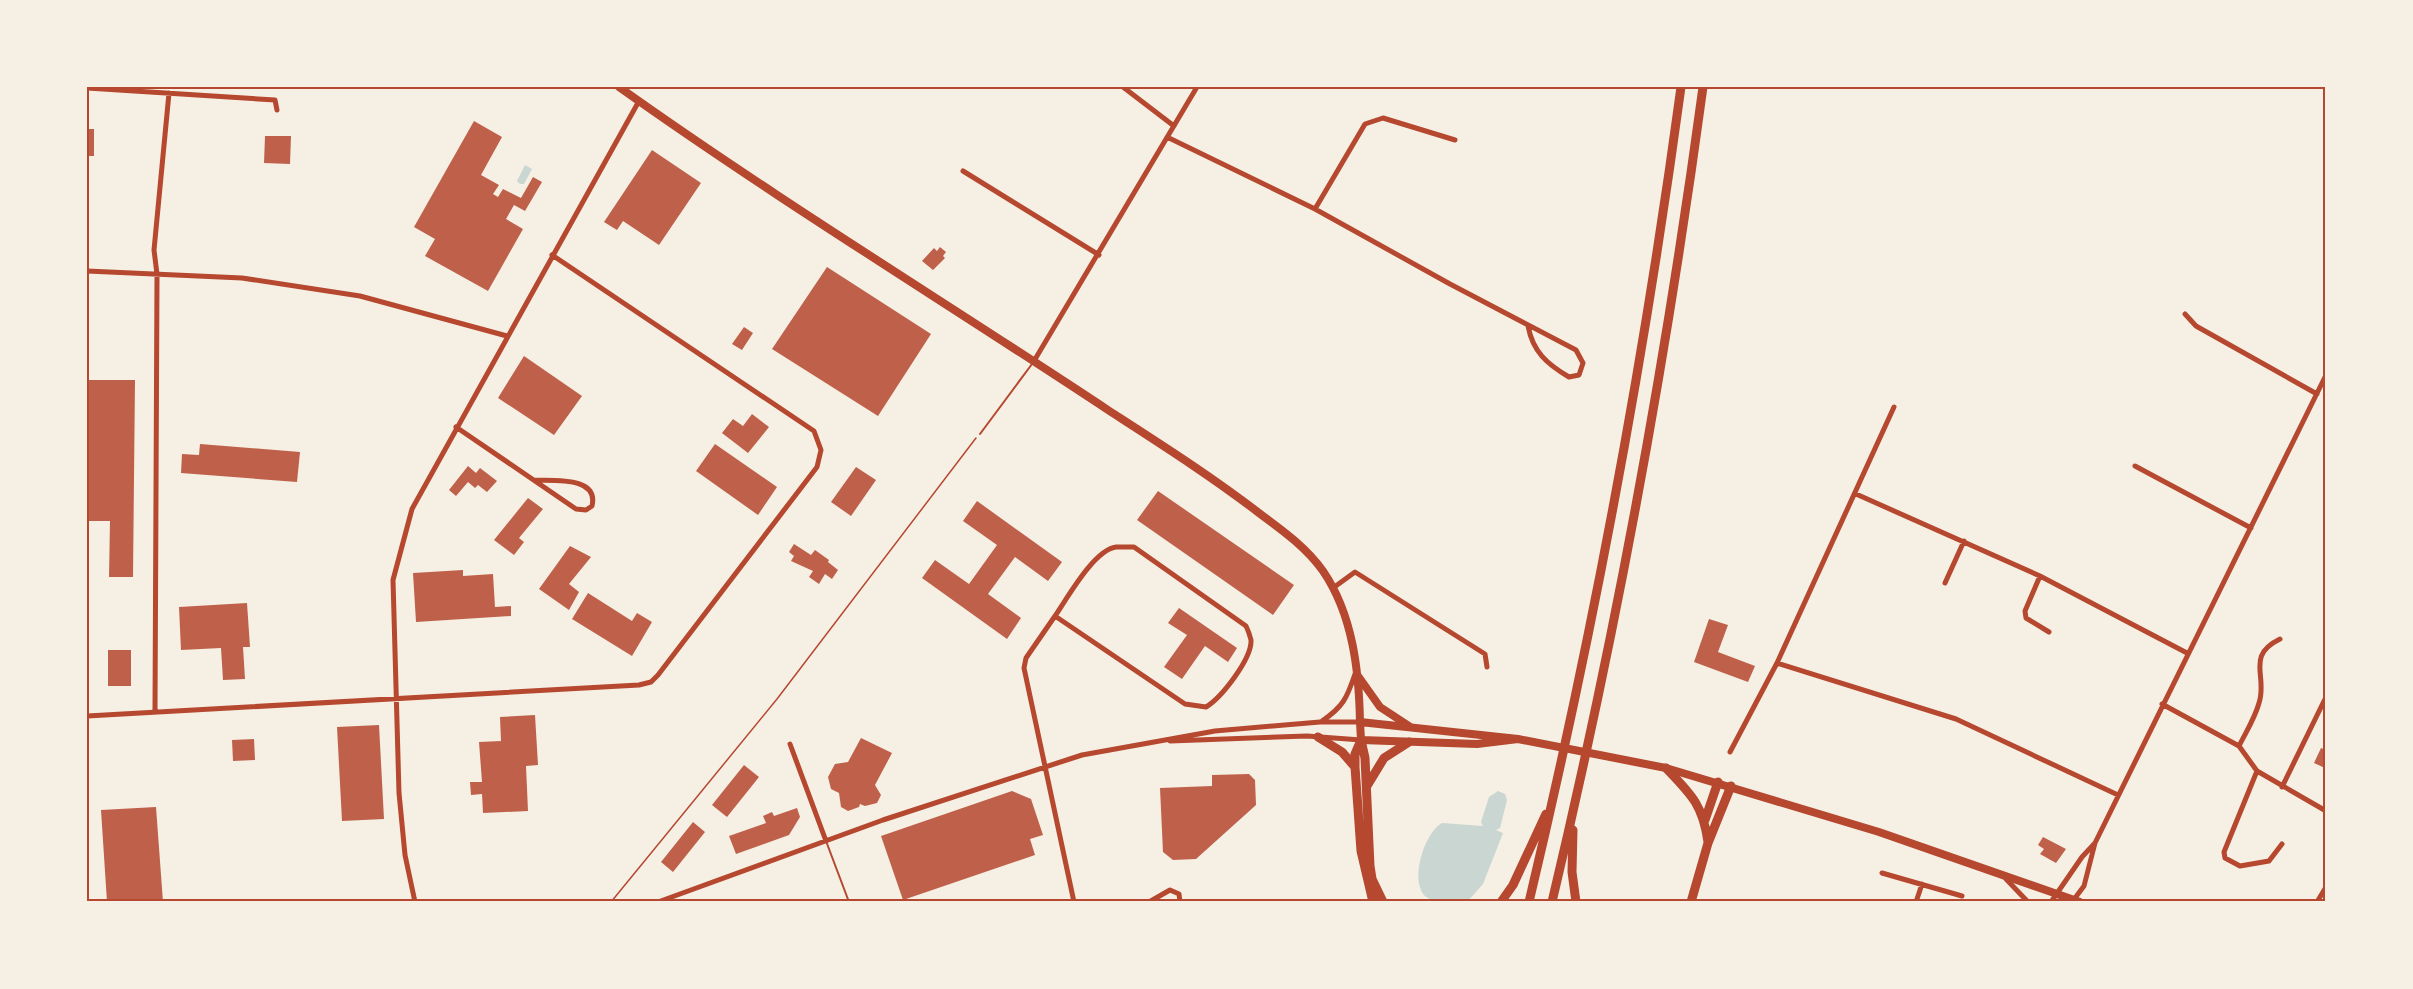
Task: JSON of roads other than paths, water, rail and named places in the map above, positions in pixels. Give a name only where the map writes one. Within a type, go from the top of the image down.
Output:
[{"type":"highway","points":[[1529,902],[1555,793],[1627,438],[1681,87]]},
{"type":"highway","points":[[1552,902],[1574,810],[1639,497],[1686,209],[1703,87]]},
{"type":"highway","points":[[1318,737],[1342,752],[1355,767]]},
{"type":"highway","points":[[1361,740],[1355,754],[1361,850],[1373,902]]},
{"type":"highway","points":[[1361,740],[1365,758],[1370,866],[1372,879],[1383,902]]},
{"type":"highway","points":[[1366,789],[1384,758],[1409,742]]},
{"type":"highway","points":[[1666,768],[1694,798],[1705,820],[1708,843]]},
{"type":"highway","points":[[1705,820],[1718,782]]},
{"type":"highway","points":[[1690,902],[1708,843],[1731,786]]},
{"type":"highway","points":[[1501,902],[1531,848],[1555,793]]},
{"type":"highway","points":[[1574,810],[1572,872],[1576,902]]},
{"type":"main road","points":[[619,87],[730,164],[1237,496],[1296,542],[1322,570],[1333,588],[1350,633],[1356,673],[1361,740],[1477,744],[1519,739]]},
{"type":"main road","points":[[1356,673],[1380,707],[1409,726]]},
{"type":"main road","points":[[1360,722],[1519,739],[1626,758],[1731,786],[2001,873],[2076,901]]},
{"type":"street","points":[[1123,87],[1174,126]]},
{"type":"street","points":[[1034,361],[1197,87]]},
{"type":"street","points":[[87,88],[275,100],[277,110]]},
{"type":"street","points":[[155,712],[157,274],[153,250],[169,93]]},
{"type":"street","points":[[415,902],[405,855],[399,793],[393,580],[412,509],[639,101]]},
{"type":"street","points":[[1315,209],[1365,124],[1383,118],[1455,141]]},
{"type":"street","points":[[1167,137],[1315,209],[1576,350],[1583,363],[1579,375],[1569,377],[1539,356],[1530,339],[1528,326]]},
{"type":"street","points":[[963,171],[1099,255]]},
{"type":"street","points":[[87,716],[639,685],[651,682],[818,466],[821,450],[814,431],[552,255]]},
{"type":"street","points":[[87,271],[242,278],[360,296],[507,336]]},
{"type":"street","points":[[2185,314],[2196,326],[2317,394]]},
{"type":"street","points":[[2076,901],[2084,886],[2096,843],[2118,795],[2326,375]]},
{"type":"street","points":[[1730,752],[1777,663],[1894,407]]},
{"type":"street","points":[[456,427],[576,509],[585,510],[592,506],[594,497],[590,490],[576,482],[534,480]]},
{"type":"street","points":[[2135,466],[2251,528]]},
{"type":"street","points":[[1856,494],[2040,576],[2187,653]]},
{"type":"street","points":[[1945,583],[1964,541]]},
{"type":"street","points":[[1055,616],[1185,704],[1198,708],[1206,707],[1216,700],[1248,657],[1251,640],[1246,626],[1134,548],[1107,548],[1094,561],[1055,616],[1026,658],[1024,668],[1074,902]]},
{"type":"street","points":[[1333,588],[1355,572],[1485,654],[1487,667]]},
{"type":"street","points":[[2040,576],[2025,611],[2026,618],[2049,632]]},
{"type":"street","points":[[2239,746],[2260,702],[2259,659],[2268,645],[2280,639]]},
{"type":"street","points":[[1777,663],[1956,718],[2118,795]]},
{"type":"street","points":[[1320,722],[1339,709],[1347,698],[1356,673]]},
{"type":"street","points":[[2282,787],[2326,697]]},
{"type":"street","points":[[2162,704],[2239,746],[2257,771],[2326,811]]},
{"type":"street","points":[[658,902],[826,841],[1082,755],[1215,731],[1320,722],[1360,722]]},
{"type":"street","points":[[1163,740],[1182,742],[1318,737],[1361,740]]},
{"type":"street","points":[[790,744],[826,841]]},
{"type":"street","points":[[2257,771],[2224,852],[2225,858],[2240,866],[2269,861],[2282,844]]},
{"type":"street","points":[[2051,902],[2082,857],[2096,843]]},
{"type":"street","points":[[1882,873],[1962,896]]},
{"type":"street","points":[[2001,873],[2028,902]]},
{"type":"street","points":[[1916,902],[1922,884]]},
{"type":"street","points":[[2317,902],[2326,886]]},
{"type":"street","points":[[1149,902],[1170,890],[1179,894],[1180,902]]},
{"type":"lane","points":[[980,434],[1034,361]]},
{"type":"lane","points":[[826,841],[849,902]]}]
